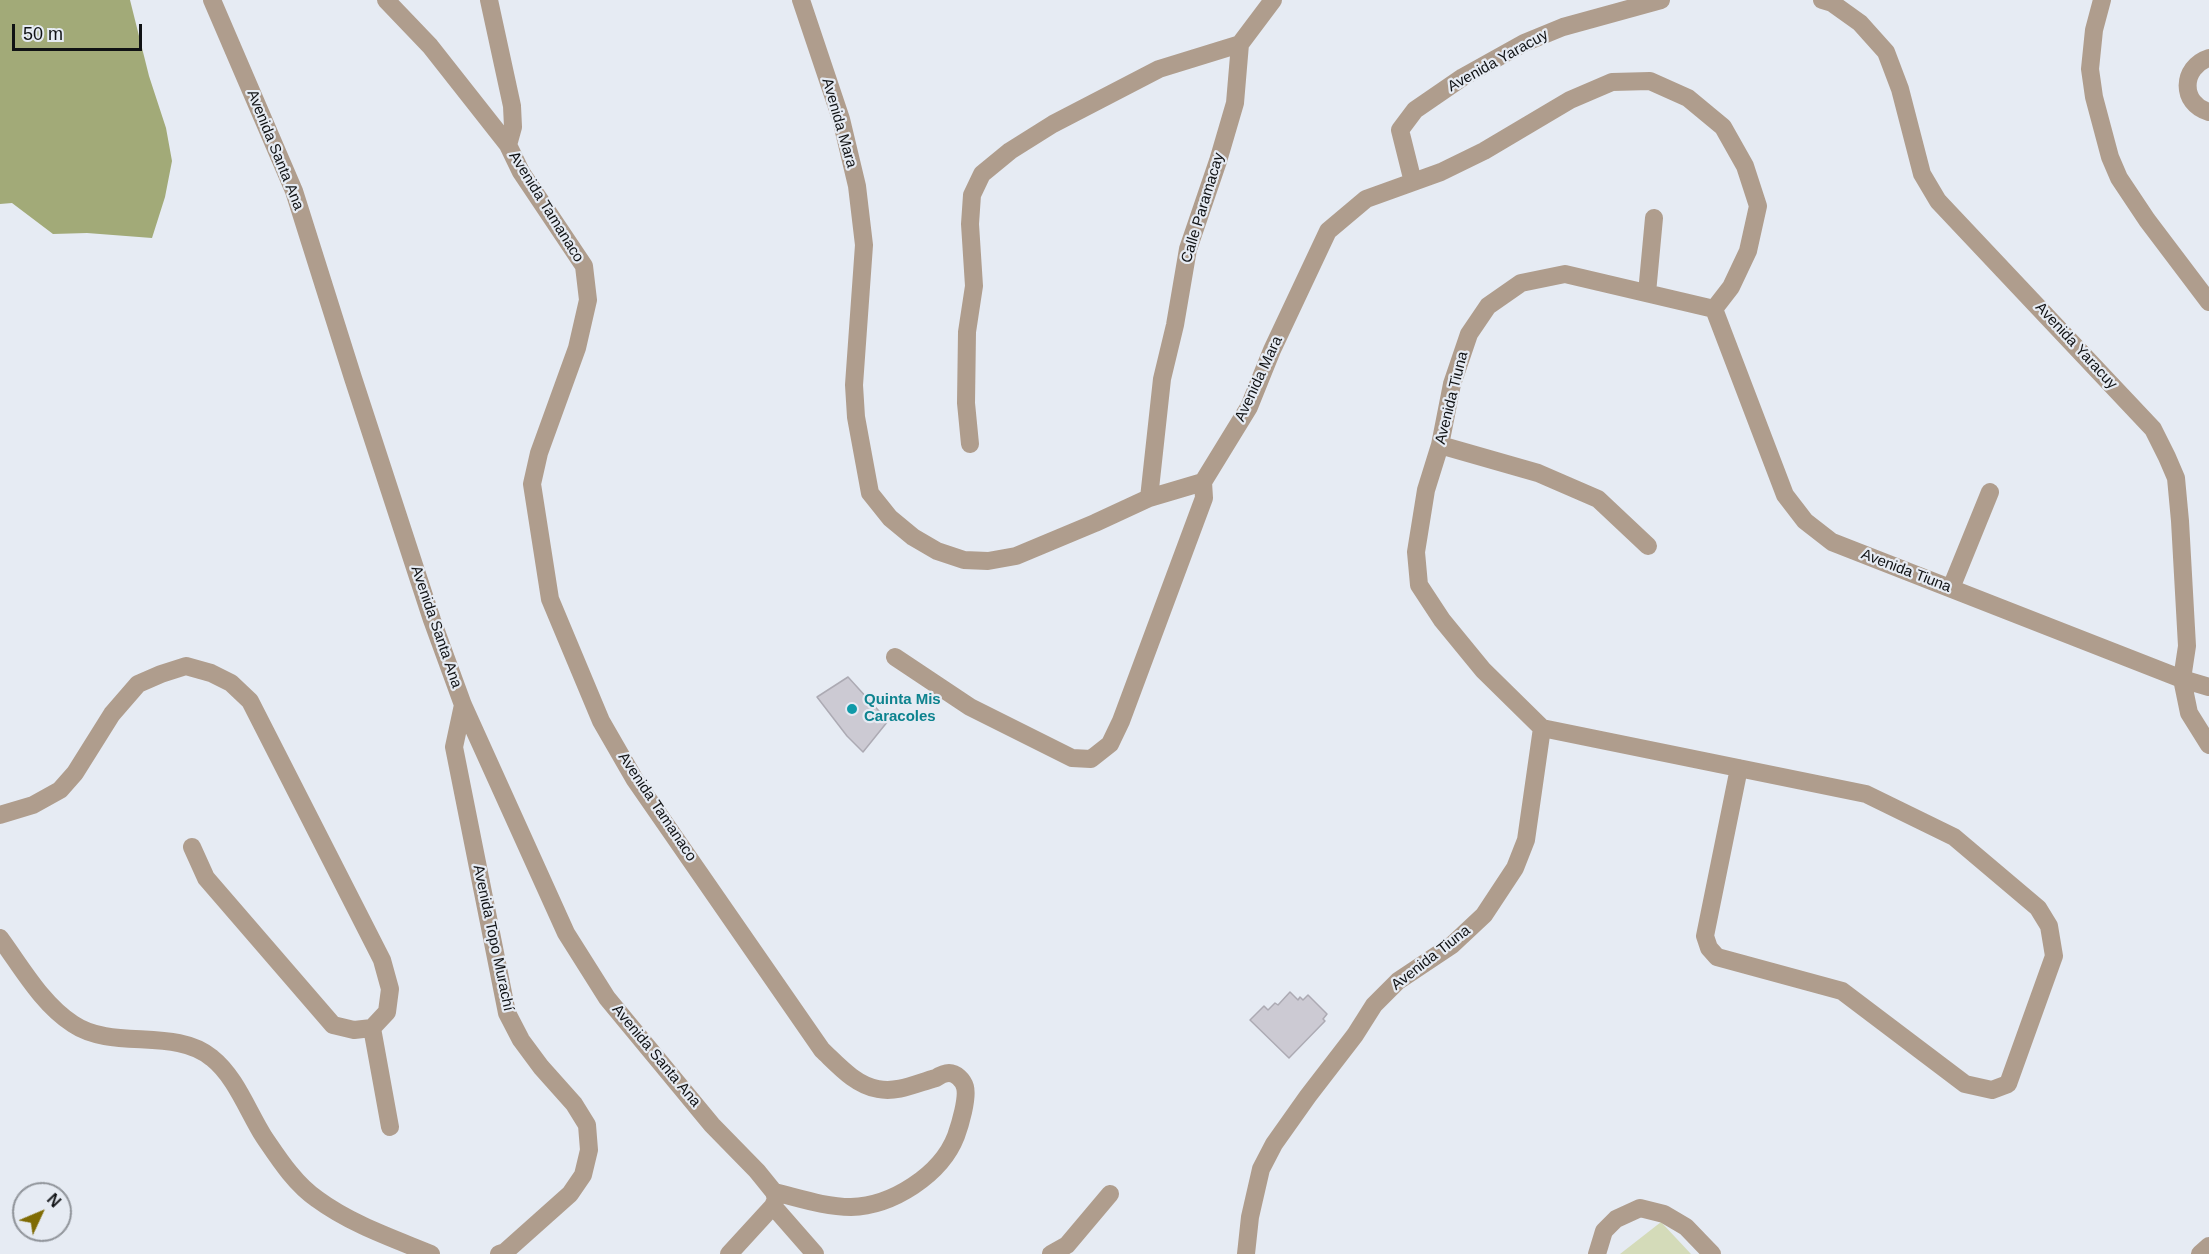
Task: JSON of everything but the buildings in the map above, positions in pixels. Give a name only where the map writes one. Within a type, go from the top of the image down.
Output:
[{"type":"street","name":"Avenida Santa Ana","points":[[212,0],[294,191],[432,620],[463,705],[534,866],[572,942],[608,998],[712,1125],[757,1171],[773,1199],[815,1254]]},
{"type":"street","name":"Avenida Tamanaco","points":[[386,0],[430,46],[507,145],[521,172],[584,266],[588,300],[577,348],[540,453],[532,484],[550,599],[601,721],[635,780],[708,882],[822,1050],[849,1076],[877,1089],[900,1089],[950,1073],[960,1077],[966,1088],[961,1123],[954,1142],[941,1162],[924,1179],[903,1192],[879,1201],[852,1207],[773,1199]]},
{"type":"street","name":"Avenida Tamanaco","points":[[489,0],[512,106],[513,127],[507,145]]},
{"type":"street","name":"Avenida Mara","points":[[801,0],[841,119],[857,186],[864,245],[854,385],[861,453],[870,493],[890,518],[913,537],[937,551],[964,560],[988,561],[1016,556],[1095,524],[1149,498],[1203,482],[1249,407],[1272,350],[1328,231],[1366,199],[1441,172],[1484,151],[1581,95],[1612,82],[1650,81],[1688,98],[1723,127],[1745,166],[1758,206],[1748,251],[1731,287],[1714,309]]},
{"type":"street","points":[[970,444],[966,403],[967,332],[974,286],[970,224],[972,195],[982,174],[1011,151],[1053,124],[1159,69],[1240,44],[1273,0]]},
{"type":"street","name":"Avenida Yaracuy","points":[[1413,182],[1400,130],[1415,110],[1463,77],[1524,43],[1563,27],[1661,0]]},
{"type":"street","name":"Avenida Yaracuy","points":[[1822,0],[1832,3],[1860,23],[1886,52],[1900,89],[1922,174],[1938,201],[2153,429],[2176,478],[2187,646],[2182,679],[2189,713],[2209,745]]},
{"type":"street","points":[[2102,0],[2094,30],[2091,69],[2094,97],[2109,157],[2147,220],[2209,302]]},
{"type":"street","name":"Calle Paramacay","points":[[1149,498],[1162,379],[1175,325],[1188,249],[1218,161],[1234,104],[1240,44]]},
{"type":"street","points":[[2209,58],[2194,66],[2187,83],[2191,100],[2198,107],[2209,112]]},
{"type":"street","points":[[1647,293],[1654,218]]},
{"type":"street","name":"Avenida Tiuna","points":[[1246,1254],[1250,1217],[1261,1169],[1288,1125],[1355,1035],[1374,1005],[1398,981],[1452,945],[1484,915],[1515,868],[1526,840],[1542,728],[1483,670],[1442,620],[1419,585],[1416,552],[1426,490],[1440,445],[1452,384],[1469,334],[1488,306],[1521,283],[1565,274],[1714,309],[1785,495],[1805,520],[1832,542],[2182,679],[2209,687]]},
{"type":"street","points":[[1440,445],[1538,473],[1598,500],[1648,546]]},
{"type":"street","points":[[896,657],[980,712],[1072,758],[1091,759],[1110,744],[1120,721],[1204,498],[1203,482]]},
{"type":"street","points":[[1951,588],[1990,492]]},
{"type":"street","points":[[0,815],[33,805],[60,790],[75,773],[112,714],[138,684],[186,666],[211,673],[231,683],[250,701],[382,960],[390,989],[387,1012],[372,1028],[354,1030],[333,1025],[206,878],[192,847]]},
{"type":"street","name":"Avenida Topo Murachí","points":[[463,705],[454,747],[507,1013],[521,1040],[541,1067],[574,1104],[587,1125],[588,1133],[589,1150],[583,1175],[570,1194],[505,1252],[498,1254]]},
{"type":"street","points":[[1542,728],[1739,768],[1866,794],[1954,837],[2038,908],[2049,926],[2054,956],[2008,1084],[1992,1090],[1965,1084],[1842,991],[1717,957],[1709,948],[1705,936],[1739,768]]},
{"type":"street","points":[[0,938],[51,1008],[74,1026],[97,1035],[189,1045],[212,1057],[227,1074],[285,1168],[315,1198],[353,1221],[431,1254]]},
{"type":"street","points":[[372,1028],[390,1127]]},
{"type":"street","points":[[1051,1254],[1067,1245],[1110,1194]]},
{"type":"street","points":[[729,1254],[773,1199]]},
{"type":"street","points":[[1597,1254],[1604,1231],[1616,1219],[1640,1208],[1664,1214],[1686,1227],[1712,1254]]},
{"type":"green space","points":[[0,0],[130,0],[149,76],[166,128],[172,161],[165,197],[152,238],[87,233],[53,234],[12,203],[0,204]]},
{"type":"green space","points":[[1661,1222],[1691,1254],[1620,1254]]},
{"type":"place","name":"Quinta Mis Caracoles","points":[[852,709]]}]
